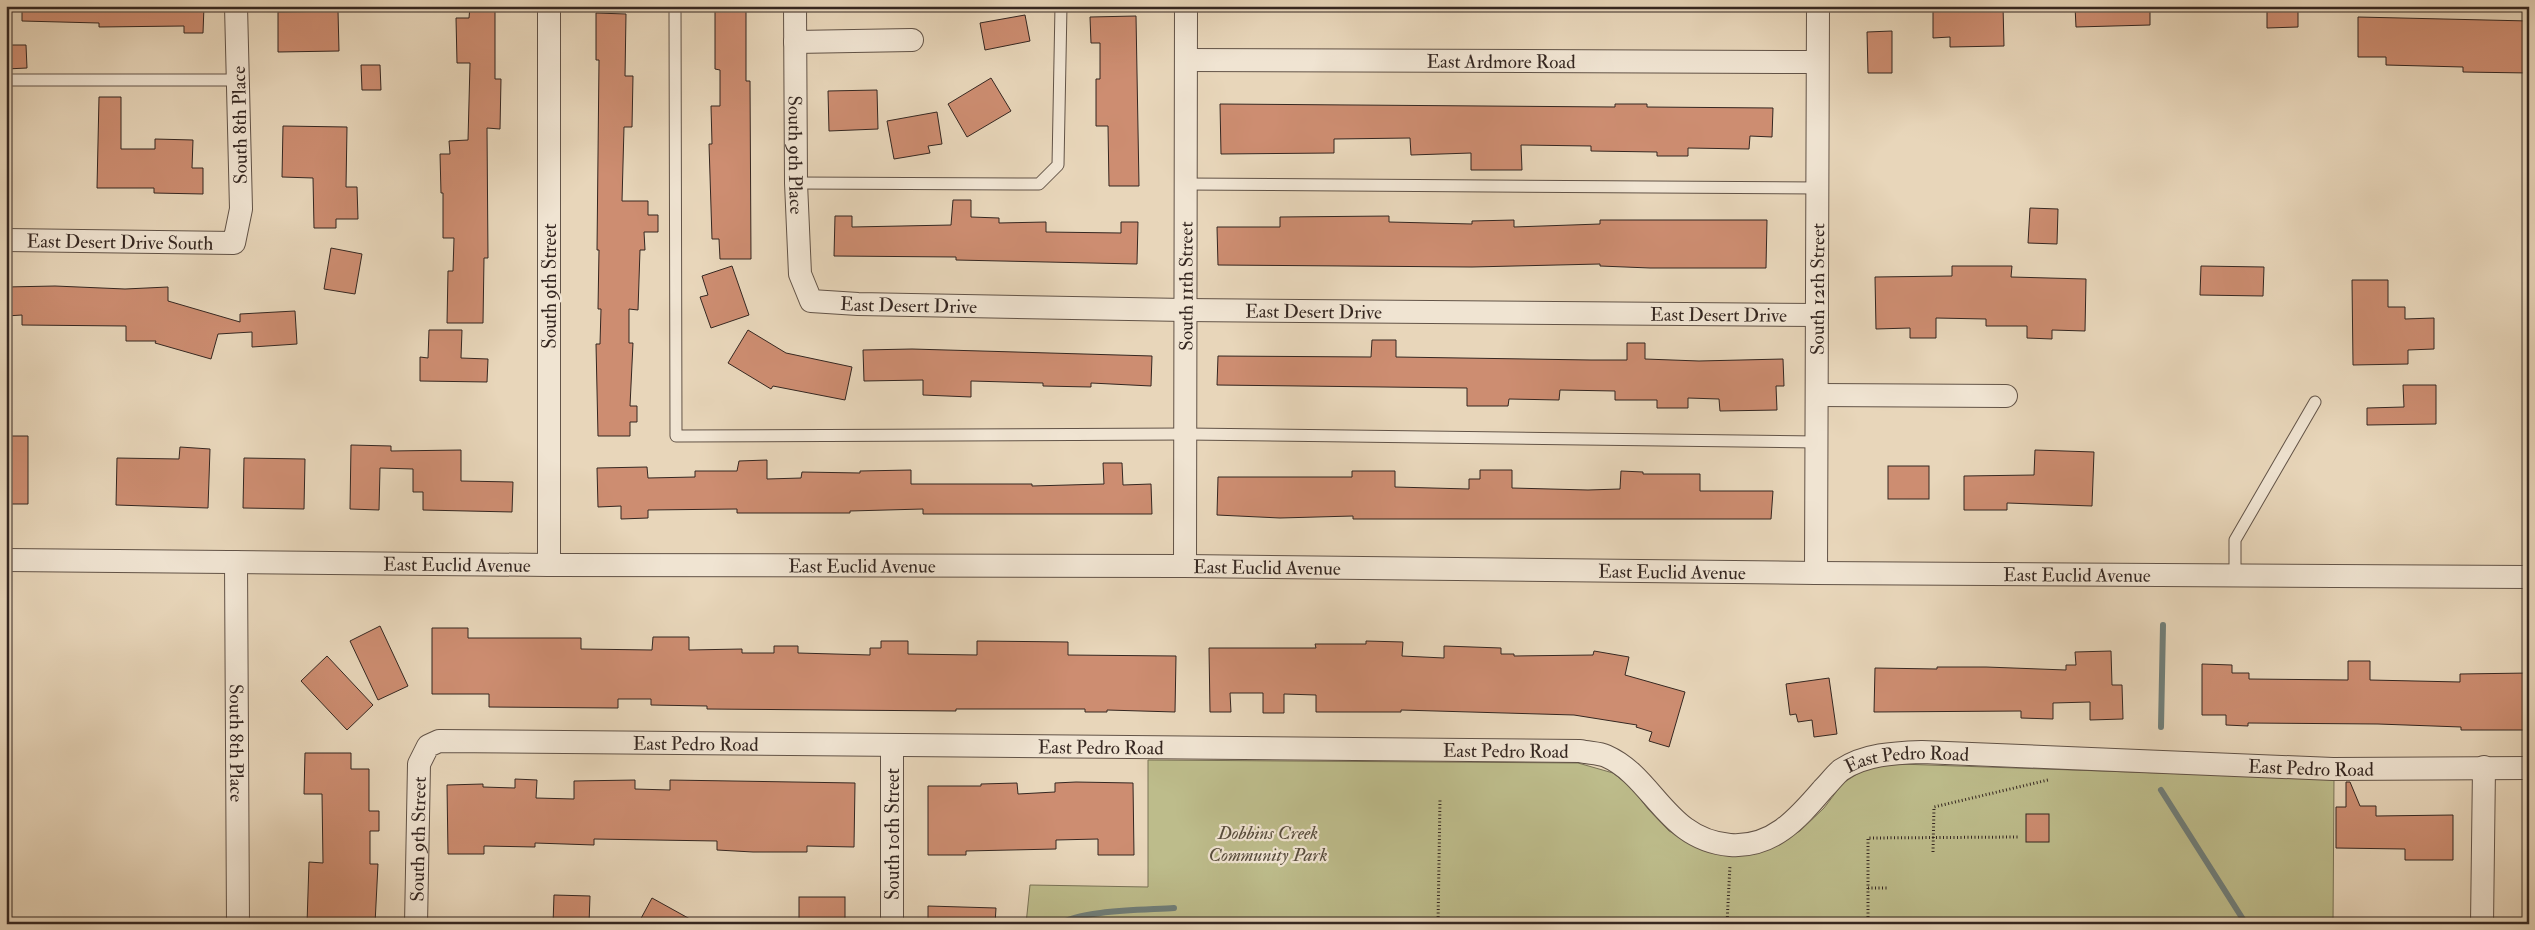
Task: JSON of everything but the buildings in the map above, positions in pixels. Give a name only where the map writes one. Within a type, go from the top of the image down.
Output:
[{"type":"street","name":"South 8th Place","points":[[234,243],[241,209],[236,6]]},
{"type":"street","name":"South 9th Street","points":[[549,6],[549,565]]},
{"type":"street","name":"South 9th Place","points":[[795,6],[796,183],[800,274],[811,301]]},
{"type":"street","name":"South 11th Street","points":[[1185,566],[1186,6]]},
{"type":"street","name":"South 12th Street","points":[[1816,573],[1818,6]]},
{"type":"street","points":[[795,42],[912,40]]},
{"type":"street","name":"East Ardmore Road","points":[[1186,60],[1817,62]]},
{"type":"street","name":"East Desert Drive South","points":[[6,240],[234,243]]},
{"type":"street","name":"East Desert Drive","points":[[811,301],[858,304],[1185,310],[1817,315]]},
{"type":"street","points":[[1818,395],[2006,396]]},
{"type":"street","name":"East Euclid Avenue","points":[[6,560],[549,565],[1185,566],[1816,573],[2529,577]]},
{"type":"street","name":"South 8th Place","points":[[236,562],[238,924]]},
{"type":"street","name":"East Pedro Road","points":[[422,754],[428,746],[439,742],[1580,751],[1606,756],[1633,775],[1673,820],[1698,836],[1730,845],[1755,842],[1774,835],[1794,823],[1840,771],[1858,760],[1888,753],[1922,752],[2333,769],[2529,768]]},
{"type":"street","name":"South 10th Street","points":[[892,745],[892,924]]},
{"type":"street","name":"South 9th Street","points":[[416,924],[419,764],[422,754]]},
{"type":"street","points":[[2482,924],[2484,768]]},
{"type":"lane","points":[[675,6],[676,436],[1186,434],[1817,442]]},
{"type":"lane","points":[[796,183],[1039,184],[1058,166],[1062,6]]},
{"type":"lane","points":[[6,80],[238,80]]},
{"type":"lane","points":[[1185,184],[1818,188]]},
{"type":"lane","points":[[2235,576],[2235,540],[2315,402]]},
{"type":"path","points":[[1933,852],[1934,807],[2057,778],[2066,758]]},
{"type":"path","points":[[1438,924],[1440,800]]},
{"type":"path","points":[[1868,924],[1868,838],[2018,838]]},
{"type":"path","points":[[1727,924],[1730,845]]},
{"type":"path","points":[[1868,888],[1888,888]]},
{"type":"green space","name":"Dobbins Creek Community Park","points":[[1148,760],[1578,763],[1613,773],[1631,787],[1648,809],[1669,831],[1693,843],[1773,846],[1800,831],[1824,808],[1843,783],[1862,771],[1878,766],[1899,764],[2334,779],[2333,924],[1026,924],[1030,885],[1148,887]]},
{"type":"waterway","points":[[2161,727],[2163,625]]},
{"type":"waterway","points":[[2161,790],[2246,924]]},
{"type":"waterway","points":[[1061,924],[1069,919],[1097,913],[1174,908]]}]
